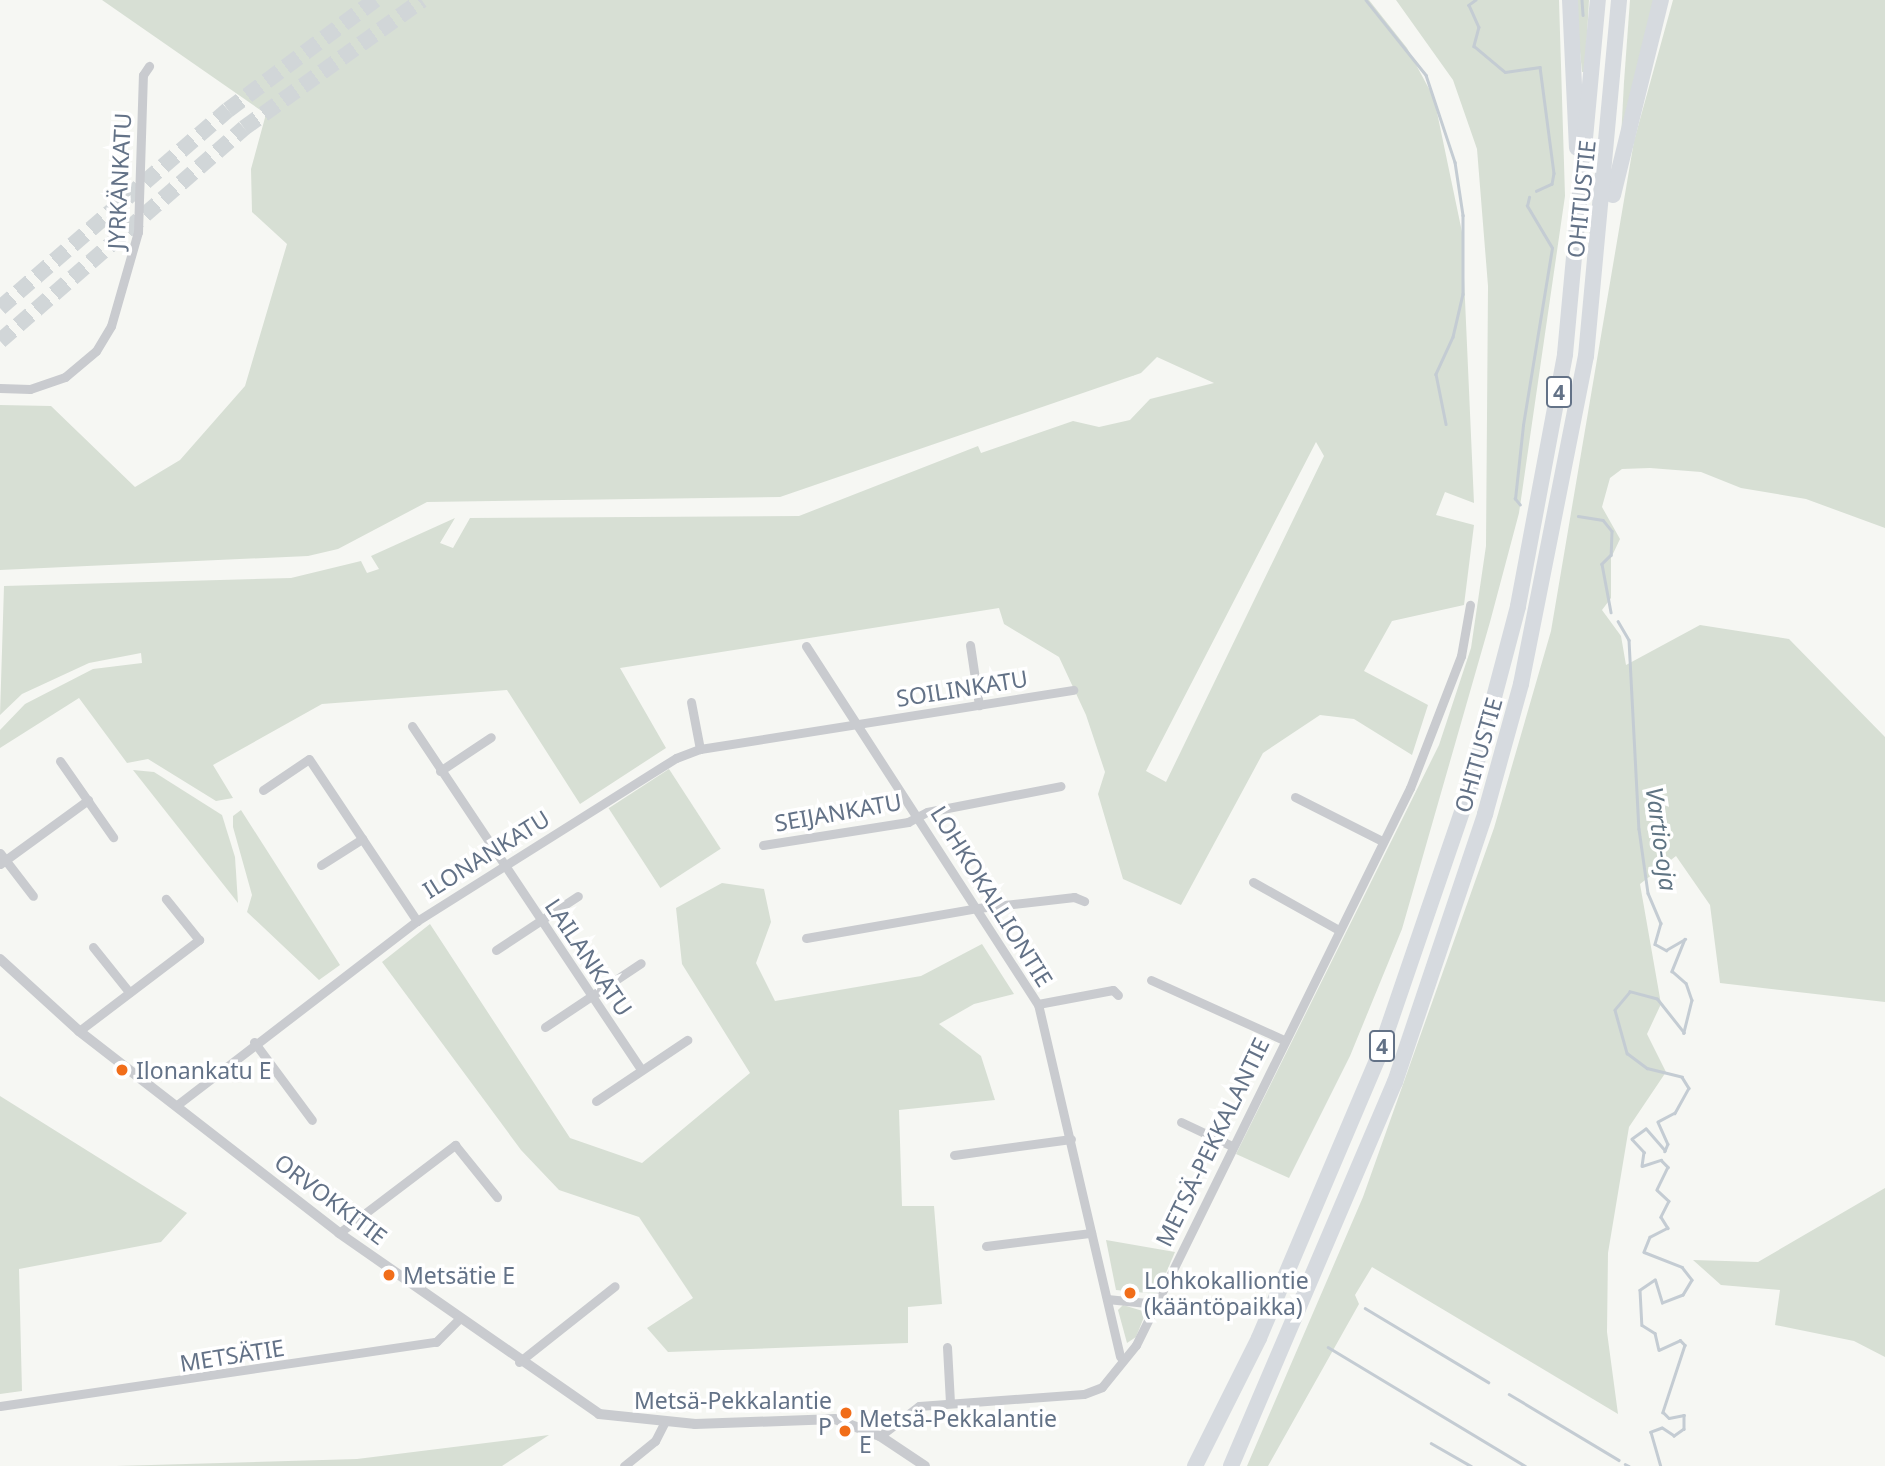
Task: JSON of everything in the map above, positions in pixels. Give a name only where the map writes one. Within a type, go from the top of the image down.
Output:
[{"type":"highway","points":[[1570,0],[1578,80],[1577,249]]},
{"type":"highway","name":"OHITUSTIE","points":[[1195,1466],[1259,1338],[1377,1060],[1469,792],[1533,534],[1577,249],[1598,0]]},
{"type":"highway","name":"OHITUSTIE","points":[[1231,1466],[1395,1082],[1485,814],[1547,571],[1597,258],[1619,0]]},
{"type":"highway","points":[[1597,258],[1661,0]]},
{"type":"street","name":"JYRKÄNKATU","points":[[0,387],[30,389],[65,377],[96,351],[111,326],[138,232],[143,75],[149,66]]},
{"type":"street","name":"METSÄ-PEKKALANTIE","points":[[880,1436],[919,1406],[1084,1394],[1102,1387],[1120,1357],[1136,1345],[1429,745],[1461,656],[1470,605]]},
{"type":"street","points":[[970,645],[979,705]]},
{"type":"street","name":"LOHKOKALLIONTIE","points":[[806,646],[919,816],[1038,1004],[1120,1357]]},
{"type":"street","name":"SOILINKATU","points":[[857,725],[1073,690]]},
{"type":"street","points":[[691,702],[700,749]]},
{"type":"street","name":"ILONANKATU","points":[[177,1105],[254,1042],[417,921],[646,774],[700,749],[857,725]]},
{"type":"street","name":"LAILANKATU","points":[[412,726],[642,1070]]},
{"type":"street","points":[[440,771],[491,737]]},
{"type":"street","points":[[263,790],[309,759],[417,921]]},
{"type":"street","points":[[60,761],[113,837]]},
{"type":"street","name":"SEIJANKATU","points":[[763,845],[1061,786]]},
{"type":"street","points":[[1295,797],[1382,841]]},
{"type":"street","points":[[33,896],[2,859],[88,800]]},
{"type":"street","points":[[321,865],[362,839]]},
{"type":"street","points":[[1252,882],[1339,930]]},
{"type":"street","points":[[496,950],[578,896]]},
{"type":"street","points":[[806,938],[978,908],[1074,897],[1084,901]]},
{"type":"street","points":[[79,1031],[199,940],[166,899]]},
{"type":"street","points":[[93,947],[129,992]]},
{"type":"street","name":"ORVOKKITIE","points":[[0,959],[79,1031],[339,1233],[519,1362],[599,1414],[664,1423]]},
{"type":"street","points":[[544,1027],[641,963]]},
{"type":"street","points":[[1151,980],[1284,1040]]},
{"type":"street","points":[[1038,1004],[1113,990],[1118,995]]},
{"type":"street","points":[[596,1101],[687,1040]]},
{"type":"street","points":[[254,1042],[312,1120]]},
{"type":"street","points":[[1181,1122],[1233,1146]]},
{"type":"street","points":[[954,1155],[1071,1139]]},
{"type":"street","points":[[339,1233],[455,1145],[497,1197]]},
{"type":"street","points":[[986,1246],[1091,1233]]},
{"type":"street","points":[[519,1362],[615,1286]]},
{"type":"street","points":[[1107,1299],[1157,1304]]},
{"type":"street","name":"METSÄTIE","points":[[0,1406],[436,1342],[458,1319]]},
{"type":"street","points":[[947,1347],[950,1403]]},
{"type":"street","points":[[624,1466],[655,1441],[664,1423],[835,1419],[880,1436],[925,1466]]},
{"type":"shaded area","points":[[102,0],[1369,0],[1407,48],[1434,98],[1462,232],[1474,503],[1445,492],[1436,515],[1474,525],[1464,605],[1392,621],[1364,671],[1428,705],[1412,755],[1354,719],[1320,715],[1263,753],[1181,905],[1123,879],[1098,794],[1105,772],[1086,715],[1059,657],[1004,624],[999,608],[620,668],[666,748],[580,804],[507,690],[322,704],[213,765],[233,798],[216,801],[148,759],[127,763],[79,698],[0,748],[0,730],[25,704],[93,669],[142,663],[141,653],[89,663],[22,694],[0,715],[4,586],[291,578],[361,561],[367,573],[379,569],[371,556],[455,518],[440,543],[453,548],[470,518],[799,516],[978,446],[981,453],[1073,421],[1099,427],[1130,420],[1150,399],[1214,383],[1157,357],[1141,373],[780,497],[427,502],[338,549],[308,556],[0,570],[0,405],[51,406],[135,487],[180,460],[245,386],[287,244],[252,212],[251,169],[266,114]],"holes":[[[1316,442],[1324,456],[1166,782],[1146,771]]]},
{"type":"shaded area","points":[[1396,0],[1559,0],[1565,196],[1519,513],[1490,622],[1402,929],[1350,1056],[1289,1178],[1236,1154],[1439,745],[1471,648],[1486,546],[1488,286],[1477,149],[1453,80]]},
{"type":"shaded area","points":[[1575,0],[1589,0],[1585,72],[1582,72]]},
{"type":"shaded area","points":[[1630,0],[1655,0],[1621,138],[1624,82]]},
{"type":"shaded area","points":[[1673,0],[1885,0],[1885,528],[1806,499],[1741,488],[1701,472],[1622,469],[1610,478],[1602,507],[1620,539],[1611,558],[1611,598],[1602,610],[1621,636],[1626,665],[1700,625],[1789,639],[1885,737],[1885,1002],[1720,983],[1710,905],[1676,856],[1640,884],[1661,1004],[1647,1034],[1666,1072],[1629,1127],[1608,1253],[1607,1332],[1618,1414],[1372,1267],[1355,1295],[1359,1304],[1268,1466],[1247,1466],[1363,1197],[1494,828],[1551,631],[1634,141]]},
{"type":"shaded area","points":[[669,769],[721,849],[660,888],[609,808]]},
{"type":"shaded area","points":[[133,770],[154,772],[222,815],[235,857],[238,903]]},
{"type":"shaded area","points":[[241,810],[340,965],[319,980],[247,912],[252,895],[233,827],[233,816]]},
{"type":"shaded area","points":[[722,883],[764,889],[771,922],[756,963],[775,1001],[921,976],[982,944],[1014,994],[974,1004],[939,1024],[981,1056],[995,1100],[899,1110],[902,1206],[934,1206],[942,1304],[908,1307],[908,1343],[668,1352],[647,1328],[693,1298],[639,1217],[559,1190],[521,1150],[382,962],[430,924],[570,1138],[642,1163],[750,1073],[682,964],[676,908]]},
{"type":"shaded area","points":[[0,1096],[187,1213],[161,1242],[19,1269],[22,1391],[0,1394]]},
{"type":"shaded area","points":[[1885,1188],[1885,1357],[1854,1341],[1775,1325],[1780,1290],[1721,1285],[1693,1260],[1758,1262]]},
{"type":"shaded area","points":[[1106,1240],[1175,1252],[1157,1294],[1116,1290]]},
{"type":"shaded area","points":[[1123,1305],[1146,1312],[1136,1337],[1127,1343],[1118,1310]]},
{"type":"shaded area","points":[[549,1435],[502,1466],[116,1466],[357,1459]]},
{"type":"waterway","points":[[1366,0],[1426,75],[1455,162],[1463,215],[1463,294],[1453,337],[1436,374],[1446,424]]},
{"type":"waterway","name":"Vartio-oja","points":[[1476,0],[1469,5],[1479,27],[1474,46],[1505,72],[1540,67],[1554,173],[1552,184],[1537,191]]},
{"type":"waterway","points":[[1582,0],[1583,15]]},
{"type":"waterway","name":"Vartio-oja","points":[[1520,505],[1515,499],[1523,425],[1552,248],[1527,206],[1529,197]]},
{"type":"waterway","name":"Vartio-oja","points":[[1578,516],[1603,520],[1612,531],[1611,555],[1602,564],[1611,612]]},
{"type":"waterway","name":"Vartio-oja","points":[[1618,621],[1629,640],[1639,829],[1648,893],[1661,923],[1655,944],[1666,950],[1685,939],[1672,971],[1686,983],[1692,1000],[1684,1033],[1657,999],[1630,992],[1615,1010],[1627,1053],[1647,1068],[1682,1077],[1689,1088],[1675,1113],[1658,1122],[1668,1144],[1665,1151],[1646,1129],[1632,1139],[1644,1152],[1642,1166],[1661,1160],[1668,1167],[1657,1190],[1669,1201],[1661,1217],[1668,1228],[1650,1237],[1644,1252],[1682,1267],[1692,1280],[1683,1295],[1662,1303],[1655,1280],[1640,1290],[1642,1325],[1655,1333],[1659,1350],[1680,1340],[1685,1345],[1663,1412],[1669,1418],[1684,1415],[1684,1429],[1674,1436],[1662,1428],[1651,1432],[1661,1466]]},
{"type":"waterway","points":[[1365,1308],[1488,1382]]},
{"type":"waterway","points":[[1328,1347],[1525,1466]]},
{"type":"waterway","points":[[1509,1394],[1619,1460]]},
{"type":"waterway","points":[[1431,1443],[1471,1466]]},
{"type":"waterway","points":[[1625,1464],[1629,1466]]},
{"type":"tunnel","points":[[0,308],[228,110],[375,0]]},
{"type":"tunnel","points":[[0,341],[244,128],[422,0]]},
{"type":"place","name":"Ilonankatu E","points":[[122,1070]]},
{"type":"place","name":"Metsätie E","points":[[389,1275]]},
{"type":"place","name":"Lohkokalliontie (kääntöpaikka)","points":[[1130,1293]]},
{"type":"place","name":"Metsä-Pekkalantie P","points":[[846,1413]]},
{"type":"place","name":"Metsä-Pekkalantie E","points":[[845,1431]]}]
